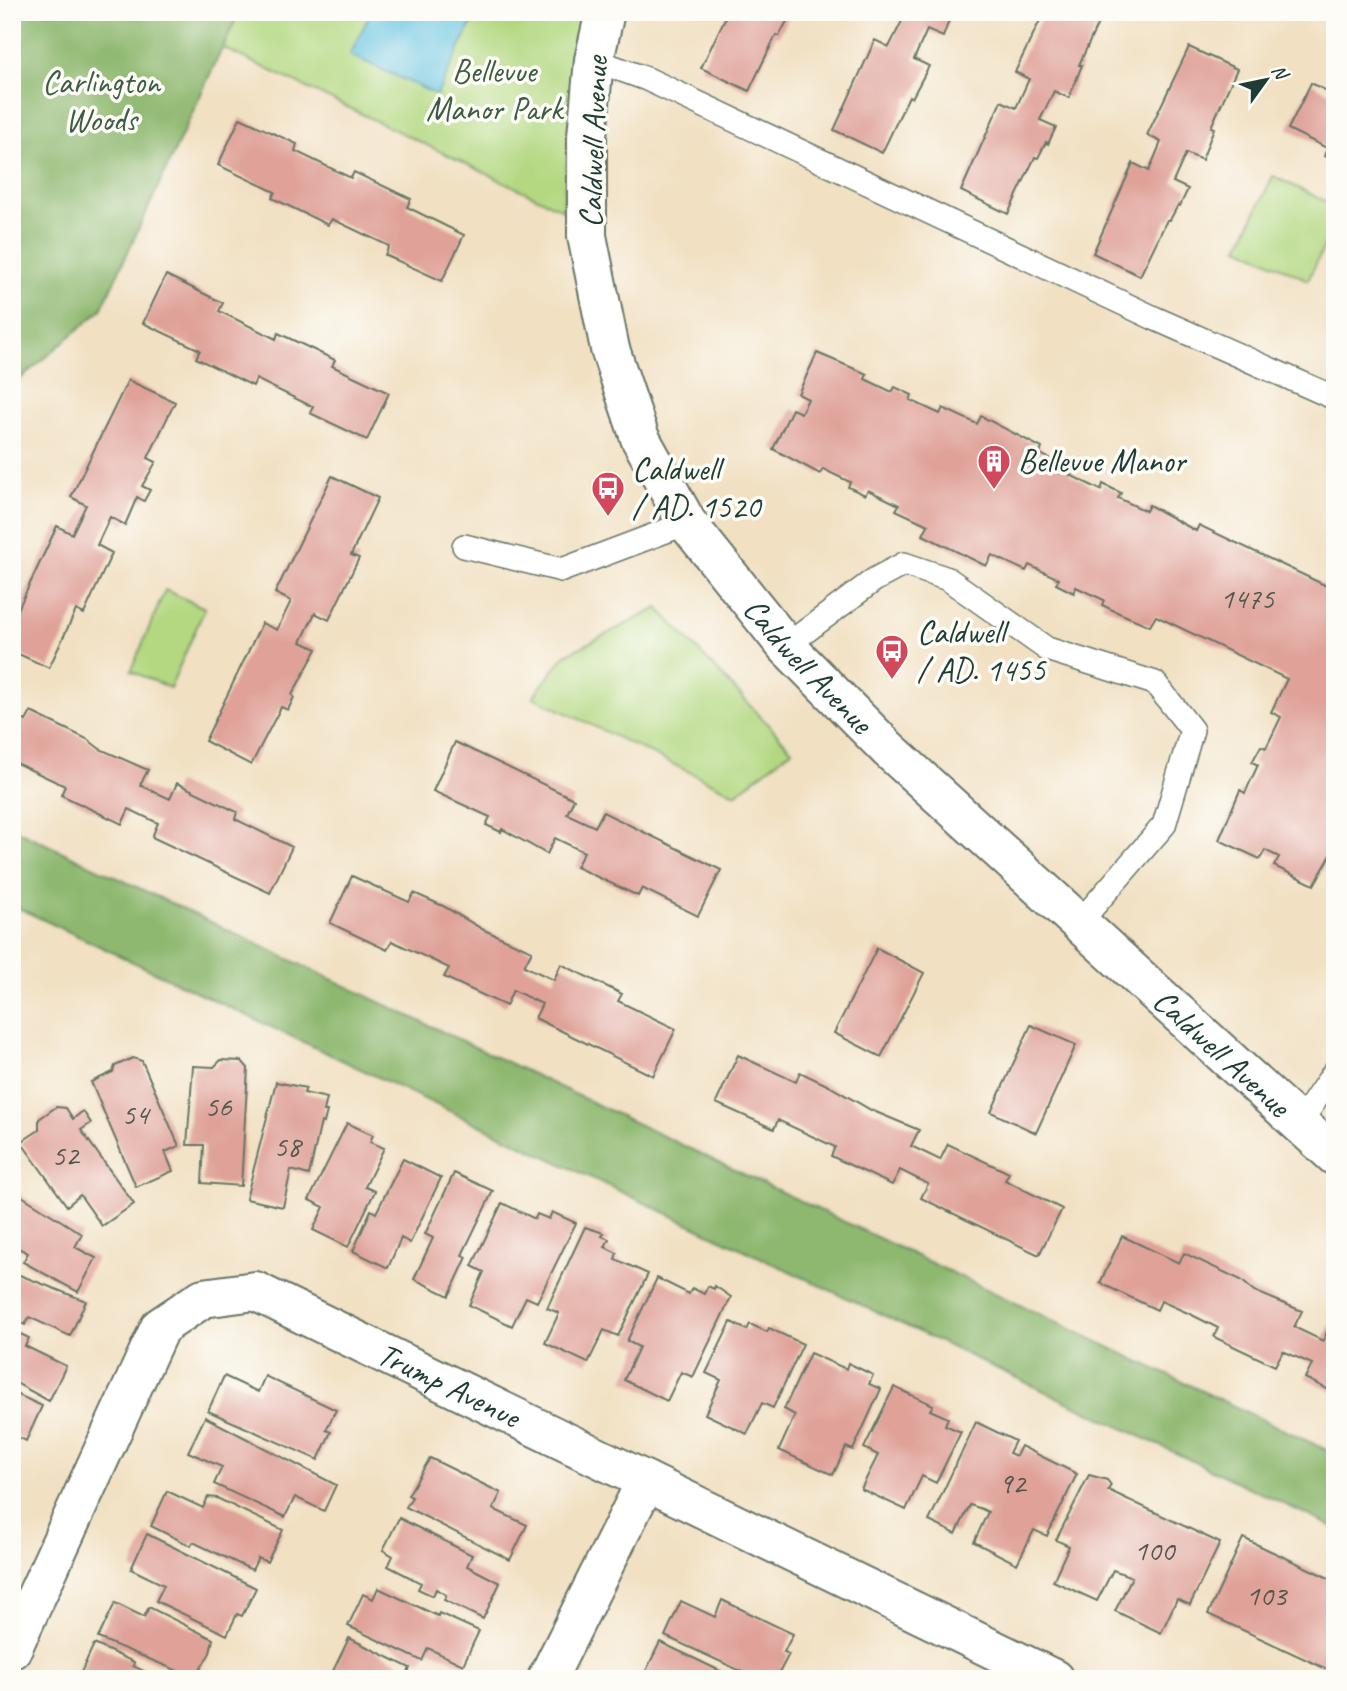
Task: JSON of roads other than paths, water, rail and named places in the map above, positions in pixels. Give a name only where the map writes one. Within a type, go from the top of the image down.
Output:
[{"type":"street","name":"Caldwell Avenue","points":[[605,12],[594,60],[587,136],[586,221],[610,349],[640,438],[687,523],[786,646],[888,748],[1335,1156]]},
{"type":"street","name":"Trump Avenue","points":[[12,1649],[160,1327],[203,1298],[255,1291],[1054,1679]]},
{"type":"street","points":[[547,1679],[646,1481]]},
{"type":"lane","points":[[594,60],[647,79],[1154,318],[1335,398]]},
{"type":"lane","points":[[464,546],[562,570],[687,523]]},
{"type":"lane","points":[[786,646],[874,580],[904,564],[948,579],[1047,649],[1155,683],[1192,730],[1164,825],[1079,923]]},
{"type":"lane","points":[[1299,1124],[1335,1071]]},
{"type":"water","points":[[371,12],[477,12],[437,95],[350,55]]},
{"type":"place","name":"Bellevue Manor","points":[[994,491]]},
{"type":"place","name":"Caldwell / AD. 1520","points":[[608,518]]},
{"type":"place","name":"Caldwell / AD. 1455","points":[[892,681]]},
{"type":"park label","name":"Bellevue Manor Park","points":[[494,90]]},
{"type":"park label","name":"Carlington Woods","points":[[101,101]]}]
